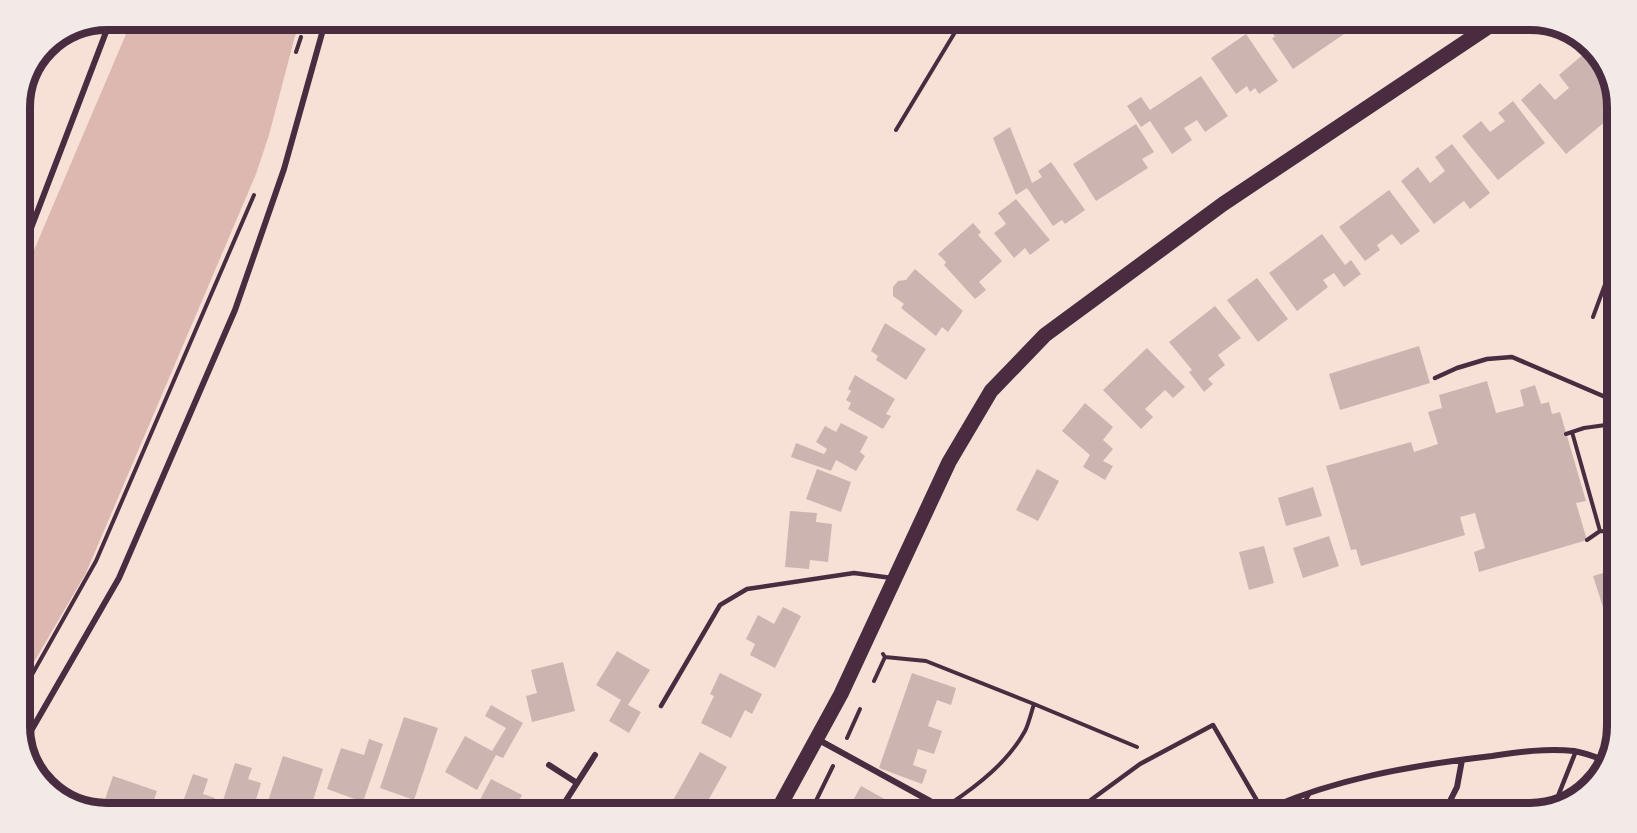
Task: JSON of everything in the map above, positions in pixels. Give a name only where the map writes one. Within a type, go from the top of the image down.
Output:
[{"type":"main road","points":[[782,803],[817,739],[949,462],[991,391],[1045,335],[1223,204],[1485,30]]},
{"type":"street","points":[[30,227],[107,30]]},
{"type":"street","points":[[30,732],[119,578],[235,310],[284,169],[323,30]]},
{"type":"street","points":[[817,739],[931,803]]},
{"type":"street","points":[[1285,803],[1362,778],[1462,760],[1540,750],[1575,751],[1599,759]]},
{"type":"street","points":[[564,803],[595,755]]},
{"type":"street","points":[[1449,803],[1457,787],[1462,760]]},
{"type":"street","points":[[549,765],[577,783]]},
{"type":"lane","points":[[1435,378],[1457,368],[1487,359],[1512,357],[1607,398]]},
{"type":"lane","points":[[661,706],[720,605],[747,590],[854,573],[894,578]]},
{"type":"lane","points":[[1085,803],[1157,755],[1213,725],[1256,803]]},
{"type":"lane","points":[[1557,797],[1575,751]]},
{"type":"lane","points":[[1304,803],[1309,794]]},
{"type":"path","points":[[294,64],[298,42],[305,30]]},
{"type":"path","points":[[896,130],[957,30]]},
{"type":"path","points":[[30,678],[96,561],[258,185]]},
{"type":"path","points":[[1593,317],[1607,279]]},
{"type":"path","points":[[1566,434],[1584,428],[1607,425]]},
{"type":"path","points":[[1572,432],[1600,531]]},
{"type":"path","points":[[1587,540],[1600,531],[1607,531]]},
{"type":"path","points":[[885,657],[926,661],[1157,755]]},
{"type":"path","points":[[952,803],[980,783],[1011,750],[1025,730],[1034,704]]},
{"type":"shaded area","points":[[128,30],[299,30],[295,36],[269,135],[256,174],[86,573],[30,669],[30,260]]},
{"type":"building","points":[[1270,30],[1346,30],[1347,32],[1293,69],[1272,38],[1275,37]]},
{"type":"building","points":[[1246,34],[1278,81],[1259,94],[1255,88],[1250,92],[1247,86],[1236,94],[1211,58]]},
{"type":"building","points":[[1585,53],[1599,73],[1607,102],[1607,120],[1566,154],[1521,100],[1540,83],[1555,100],[1569,88],[1559,75]]},
{"type":"building","points":[[1201,76],[1228,116],[1205,132],[1197,120],[1184,128],[1192,140],[1172,154],[1150,121],[1141,127],[1127,106],[1141,97],[1150,110]]},
{"type":"building","points":[[1513,101],[1545,143],[1498,180],[1462,136],[1481,121],[1490,132],[1505,121],[1498,113]]},
{"type":"building","points":[[1136,124],[1154,152],[1142,159],[1148,168],[1096,201],[1073,164]]},
{"type":"building","points":[[1010,127],[1032,183],[1042,177],[1038,171],[1051,162],[1085,210],[1065,224],[1062,220],[1053,226],[1027,188],[1016,195],[993,138]]},
{"type":"building","points":[[1452,144],[1490,193],[1470,209],[1464,201],[1434,224],[1401,181],[1418,167],[1430,183],[1445,171],[1435,157]]},
{"type":"building","points":[[1389,190],[1420,231],[1401,245],[1392,234],[1377,245],[1380,250],[1365,261],[1339,227]]},
{"type":"building","points":[[1016,199],[1050,240],[1030,255],[1025,248],[1014,258],[994,233],[1006,224],[998,213]]},
{"type":"building","points":[[973,223],[981,232],[978,235],[1002,261],[979,282],[986,290],[975,299],[944,265],[946,262],[938,254]]},
{"type":"building","points":[[1322,234],[1345,265],[1351,260],[1361,274],[1344,287],[1334,273],[1323,280],[1328,287],[1297,311],[1269,273]]},
{"type":"building","points":[[915,269],[963,311],[948,332],[942,327],[936,336],[901,308],[904,304],[893,296],[893,287],[898,281],[906,280]]},
{"type":"building","points":[[1257,278],[1288,319],[1258,342],[1227,300]]},
{"type":"building","points":[[1215,306],[1241,338],[1218,355],[1225,365],[1208,379],[1213,384],[1204,392],[1189,372],[1192,370],[1169,342]]},
{"type":"building","points":[[885,323],[926,349],[906,380],[876,360],[878,356],[871,351]]},
{"type":"building","points":[[1419,346],[1430,383],[1340,410],[1329,374]]},
{"type":"building","points":[[1147,348],[1185,387],[1173,398],[1165,390],[1145,409],[1153,417],[1141,429],[1103,390]]},
{"type":"building","points":[[855,375],[895,399],[886,414],[891,416],[883,429],[848,409],[851,403],[846,400],[851,391],[848,389]]},
{"type":"building","points":[[1487,381],[1496,413],[1524,406],[1520,390],[1535,385],[1541,404],[1549,402],[1552,414],[1560,412],[1586,501],[1576,503],[1587,540],[1479,572],[1474,552],[1485,548],[1475,513],[1460,517],[1465,535],[1361,566],[1356,549],[1351,550],[1326,466],[1411,442],[1414,452],[1438,444],[1428,412],[1442,408],[1439,395]]},
{"type":"building","points":[[1085,403],[1113,427],[1103,440],[1113,449],[1103,461],[1113,466],[1105,480],[1083,467],[1090,455],[1062,431]]},
{"type":"building","points":[[841,423],[868,437],[860,452],[865,456],[856,471],[836,460],[831,471],[791,457],[796,443],[824,454],[827,449],[816,442],[825,426],[836,432]]},
{"type":"building","points":[[817,469],[851,482],[841,512],[806,499]]},
{"type":"building","points":[[1037,469],[1059,481],[1038,521],[1016,510]]},
{"type":"building","points":[[1313,487],[1322,516],[1286,526],[1278,498]]},
{"type":"building","points":[[790,511],[817,513],[816,522],[832,524],[828,562],[810,560],[809,569],[785,567]]},
{"type":"building","points":[[1329,536],[1339,566],[1303,578],[1293,548]]},
{"type":"building","points":[[1264,546],[1274,583],[1249,590],[1239,552]]},
{"type":"building","points":[[1607,572],[1607,606],[1603,607],[1593,576]]},
{"type":"building","points":[[783,607],[801,616],[775,668],[750,655],[755,644],[746,639],[758,615],[774,624]]},
{"type":"building","points":[[617,651],[650,670],[628,705],[641,712],[629,733],[609,721],[621,700],[596,685]]},
{"type":"building","points":[[563,662],[575,711],[532,722],[526,696],[537,693],[531,670]]},
{"type":"building","points":[[720,673],[762,694],[752,714],[745,710],[731,738],[701,723],[714,696],[710,694]]},
{"type":"building","points":[[912,673],[956,688],[951,705],[937,700],[928,726],[942,731],[934,754],[918,749],[913,765],[927,770],[922,784],[879,768]]},
{"type":"building","points":[[491,705],[523,723],[503,758],[496,755],[477,790],[445,772],[465,736],[492,751],[506,728],[485,716]]},
{"type":"building","points":[[404,717],[438,728],[414,800],[380,788]]},
{"type":"building","points":[[369,739],[383,744],[363,802],[327,789],[341,748],[364,755]]},
{"type":"building","points":[[700,752],[727,767],[707,803],[672,803]]},
{"type":"building","points":[[283,756],[323,769],[312,803],[267,803]]},
{"type":"building","points":[[235,763],[252,768],[248,779],[261,783],[255,803],[222,803]]},
{"type":"building","points":[[193,774],[208,779],[203,794],[215,798],[213,803],[183,803]]},
{"type":"building","points":[[113,776],[157,791],[153,803],[104,803]]},
{"type":"building","points":[[491,779],[522,795],[518,803],[478,803]]},
{"type":"building","points":[[861,786],[890,802],[889,803],[852,803]]}]
